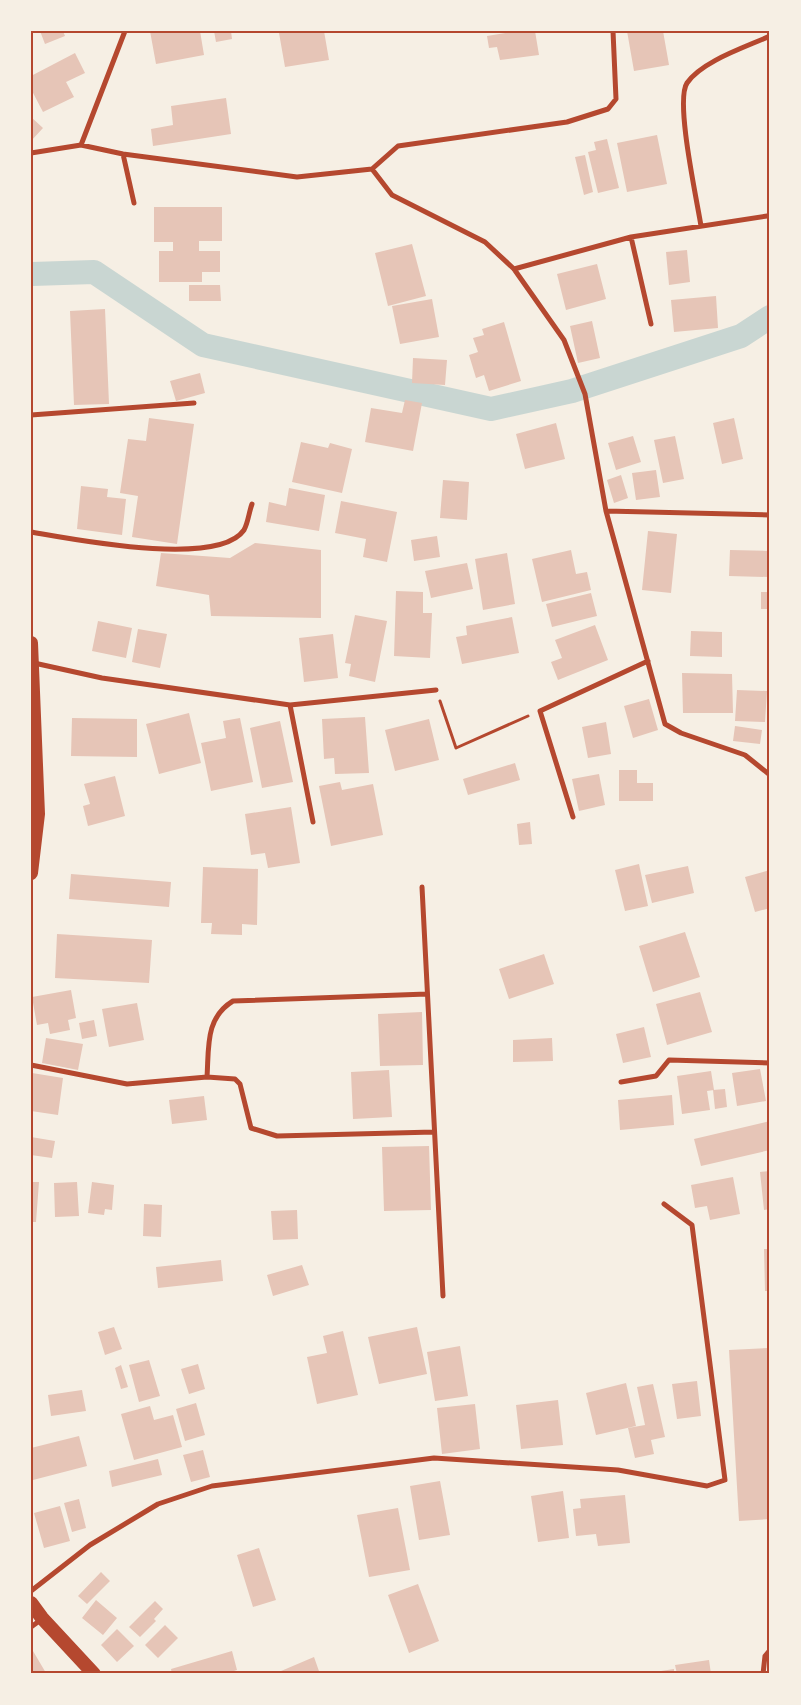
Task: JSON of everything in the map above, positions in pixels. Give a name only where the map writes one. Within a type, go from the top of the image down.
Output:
[{"type":"highway","points":[[31,643],[38,814],[31,873]]},
{"type":"highway","points":[[31,1603],[37,1622],[94,1674]]},
{"type":"street","points":[[80,145],[125,31]]},
{"type":"street","points":[[31,153],[80,145],[123,154],[297,177],[372,169],[398,146],[567,122],[608,109],[616,99],[612,31]]},
{"type":"street","points":[[701,226],[683,110],[686,84],[703,67],[770,36]]},
{"type":"street","points":[[123,154],[134,203]]},
{"type":"street","points":[[372,169],[392,195],[485,242],[514,269],[564,340],[585,394],[606,512],[665,724],[682,733],[745,755],[770,775]]},
{"type":"street","points":[[514,269],[631,237],[767,216]]},
{"type":"street","points":[[631,237],[651,324]]},
{"type":"street","points":[[31,415],[194,403]]},
{"type":"street","points":[[31,532],[137,548],[190,548],[228,542],[244,530],[252,504]]},
{"type":"street","points":[[606,512],[770,515]]},
{"type":"street","points":[[573,817],[540,710],[648,661]]},
{"type":"street","points":[[32,662],[102,678],[290,705],[436,690]]},
{"type":"street","points":[[290,705],[313,822]]},
{"type":"street","points":[[422,888],[442,1296]]},
{"type":"street","points":[[207,1077],[211,1025],[223,1008],[233,1002],[427,994]]},
{"type":"street","points":[[620,1082],[656,1076],[669,1060],[770,1063]]},
{"type":"street","points":[[31,1065],[128,1084],[207,1077],[235,1079],[240,1084],[251,1128],[277,1136],[434,1132]]},
{"type":"street","points":[[31,1591],[90,1545],[158,1504],[212,1486],[434,1458],[618,1470],[707,1486],[725,1480],[692,1225],[664,1204]]},
{"type":"street","points":[[763,1674],[765,1656],[770,1650]]},
{"type":"path","points":[[436,690],[456,748],[540,710]]},
{"type":"building","points":[[40,31],[63,31],[65,36],[45,44]]},
{"type":"building","points":[[150,31],[200,31],[204,55],[156,64]]},
{"type":"building","points":[[214,31],[231,31],[232,39],[216,42]]},
{"type":"building","points":[[288,31],[324,31],[329,60],[285,67],[279,33]]},
{"type":"building","points":[[517,31],[535,31],[539,55],[500,60],[497,47],[489,48],[487,36]]},
{"type":"building","points":[[627,31],[663,31],[669,65],[634,71]]},
{"type":"building","points":[[75,53],[85,73],[66,82],[74,97],[43,112],[31,89],[31,76]]},
{"type":"building","points":[[226,98],[231,134],[153,146],[151,129],[173,125],[171,106]]},
{"type":"building","points":[[31,117],[43,128],[31,141]]},
{"type":"building","points":[[657,135],[667,184],[627,192],[617,143]]},
{"type":"building","points":[[607,139],[619,188],[598,193],[588,152],[596,150],[594,142]]},
{"type":"building","points":[[585,155],[593,192],[584,195],[575,157]]},
{"type":"building","points":[[154,207],[222,207],[222,241],[199,241],[199,251],[220,251],[220,272],[202,272],[202,282],[159,282],[159,251],[173,251],[173,242],[154,242]]},
{"type":"building","points":[[412,244],[426,296],[388,306],[375,253]]},
{"type":"building","points":[[687,250],[690,282],[669,285],[666,252]]},
{"type":"building","points":[[597,264],[606,299],[566,310],[557,274]]},
{"type":"building","points":[[189,285],[220,285],[221,301],[189,301]]},
{"type":"building","points":[[716,296],[718,328],[674,332],[671,300]]},
{"type":"building","points":[[432,299],[439,337],[400,344],[392,306]]},
{"type":"building","points":[[105,309],[109,404],[74,405],[70,311]]},
{"type":"building","points":[[592,321],[600,358],[578,363],[570,326]]},
{"type":"building","points":[[504,322],[521,381],[489,391],[484,375],[476,378],[469,355],[478,352],[473,338],[484,335],[482,329]]},
{"type":"building","points":[[413,358],[447,360],[445,385],[412,383]]},
{"type":"building","points":[[200,373],[205,393],[176,401],[170,381]]},
{"type":"building","points":[[405,400],[422,403],[413,451],[365,442],[371,408],[402,413]]},
{"type":"building","points":[[149,418],[194,424],[177,544],[132,537],[138,496],[120,493],[128,439],[146,441]]},
{"type":"building","points":[[734,418],[743,459],[722,464],[713,423]]},
{"type":"building","points":[[556,423],[565,459],[525,469],[516,434]]},
{"type":"building","points":[[633,436],[641,462],[616,470],[608,443]]},
{"type":"building","points":[[675,436],[684,479],[663,483],[654,440]]},
{"type":"building","points":[[301,442],[328,448],[330,443],[352,449],[342,493],[292,482]]},
{"type":"building","points":[[656,470],[660,497],[636,500],[632,473]]},
{"type":"building","points":[[621,475],[628,498],[614,503],[607,480]]},
{"type":"building","points":[[443,480],[469,482],[467,520],[440,518]]},
{"type":"building","points":[[81,486],[108,489],[107,497],[126,499],[122,535],[77,529]]},
{"type":"building","points":[[289,488],[325,495],[319,531],[266,522],[269,502],[286,506]]},
{"type":"building","points":[[341,501],[397,512],[387,562],[363,557],[366,539],[335,533]]},
{"type":"building","points":[[648,531],[677,534],[671,593],[642,590]]},
{"type":"building","points":[[437,536],[440,557],[414,561],[411,540]]},
{"type":"building","points":[[255,543],[321,550],[321,618],[211,616],[209,595],[156,586],[161,553],[230,558]]},
{"type":"building","points":[[571,550],[576,574],[587,572],[591,590],[542,602],[532,559]]},
{"type":"building","points":[[730,550],[769,551],[769,577],[729,576]]},
{"type":"building","points":[[507,553],[515,604],[483,610],[475,559]]},
{"type":"building","points":[[467,563],[473,589],[431,598],[425,571]]},
{"type":"building","points":[[396,591],[423,592],[423,613],[432,613],[430,658],[394,656]]},
{"type":"building","points":[[761,592],[770,592],[770,609],[761,609]]},
{"type":"building","points":[[591,593],[597,616],[552,627],[546,604]]},
{"type":"building","points":[[355,615],[387,621],[375,682],[349,676],[351,664],[345,663]]},
{"type":"building","points":[[512,617],[519,653],[462,664],[456,637],[467,635],[466,626]]},
{"type":"building","points":[[98,621],[132,628],[126,658],[92,651]]},
{"type":"building","points":[[595,625],[608,660],[558,680],[551,662],[562,658],[555,640]]},
{"type":"building","points":[[138,629],[167,634],[160,668],[132,662]]},
{"type":"building","points":[[691,631],[722,632],[722,657],[690,656]]},
{"type":"building","points":[[333,634],[338,678],[304,682],[299,638]]},
{"type":"building","points":[[682,673],[732,674],[733,713],[683,713]]},
{"type":"building","points":[[737,690],[767,691],[765,722],[735,721]]},
{"type":"building","points":[[649,699],[658,730],[633,738],[624,706]]},
{"type":"building","points":[[189,713],[201,763],[159,774],[146,724]]},
{"type":"building","points":[[365,717],[369,773],[335,774],[334,758],[324,759],[322,719]]},
{"type":"building","points":[[72,718],[137,719],[137,757],[71,756]]},
{"type":"building","points":[[240,718],[253,782],[211,791],[201,743],[226,738],[223,721]]},
{"type":"building","points":[[429,719],[439,760],[395,771],[385,730]]},
{"type":"building","points":[[280,721],[293,782],[262,788],[250,728]]},
{"type":"building","points":[[606,722],[611,754],[588,758],[582,727]]},
{"type":"building","points":[[735,726],[762,730],[760,744],[733,741]]},
{"type":"building","points":[[515,763],[520,780],[468,795],[463,779]]},
{"type":"building","points":[[619,770],[637,770],[637,783],[653,783],[653,801],[619,801]]},
{"type":"building","points":[[599,774],[605,805],[579,811],[572,779]]},
{"type":"building","points":[[115,776],[125,816],[88,826],[83,806],[90,804],[84,784]]},
{"type":"building","points":[[340,782],[342,790],[373,784],[383,835],[331,846],[319,786]]},
{"type":"building","points":[[291,807],[300,863],[268,868],[265,853],[251,855],[245,814]]},
{"type":"building","points":[[530,822],[532,844],[519,845],[517,824]]},
{"type":"building","points":[[639,864],[648,906],[625,911],[615,870]]},
{"type":"building","points":[[688,866],[694,893],[652,903],[645,875]]},
{"type":"building","points":[[203,867],[258,869],[257,925],[242,924],[242,935],[211,934],[212,923],[201,923]]},
{"type":"building","points":[[770,870],[770,908],[755,912],[745,877]]},
{"type":"building","points":[[71,874],[171,882],[169,907],[69,899]]},
{"type":"building","points":[[685,932],[700,977],[653,992],[639,946]]},
{"type":"building","points":[[57,934],[152,940],[149,983],[55,978]]},
{"type":"building","points":[[544,954],[554,984],[509,999],[499,969]]},
{"type":"building","points":[[71,990],[76,1018],[68,1020],[70,1030],[50,1034],[48,1023],[37,1025],[32,997]]},
{"type":"building","points":[[700,992],[712,1032],[667,1045],[656,1004]]},
{"type":"building","points":[[137,1003],[144,1040],[109,1047],[102,1009]]},
{"type":"building","points":[[422,1012],[423,1065],[380,1066],[378,1014]]},
{"type":"building","points":[[94,1020],[97,1036],[82,1039],[79,1023]]},
{"type":"building","points":[[644,1027],[651,1057],[623,1063],[616,1034]]},
{"type":"building","points":[[46,1038],[83,1044],[78,1070],[42,1063]]},
{"type":"building","points":[[552,1038],[553,1061],[513,1062],[513,1040]]},
{"type":"building","points":[[760,1069],[766,1101],[737,1106],[732,1073]]},
{"type":"building","points":[[389,1070],[392,1117],[353,1119],[351,1072]]},
{"type":"building","points":[[711,1071],[714,1090],[707,1091],[710,1110],[682,1114],[677,1076]]},
{"type":"building","points":[[32,1073],[63,1078],[58,1115],[31,1111]]},
{"type":"building","points":[[725,1089],[727,1107],[715,1109],[713,1090]]},
{"type":"building","points":[[672,1095],[674,1125],[620,1130],[618,1100]]},
{"type":"building","points":[[204,1096],[207,1120],[172,1124],[169,1100]]},
{"type":"building","points":[[770,1121],[770,1150],[701,1166],[694,1139]]},
{"type":"building","points":[[31,1137],[55,1141],[52,1158],[31,1155]]},
{"type":"building","points":[[429,1146],[431,1210],[384,1211],[382,1147]]},
{"type":"building","points":[[770,1171],[770,1209],[764,1210],[760,1172]]},
{"type":"building","points":[[733,1177],[740,1214],[710,1220],[707,1206],[695,1208],[691,1185]]},
{"type":"building","points":[[31,1182],[39,1182],[36,1222],[31,1222]]},
{"type":"building","points":[[77,1182],[79,1216],[55,1217],[54,1183]]},
{"type":"building","points":[[92,1182],[114,1185],[112,1210],[105,1209],[104,1215],[88,1213]]},
{"type":"building","points":[[144,1204],[162,1205],[161,1237],[143,1236]]},
{"type":"building","points":[[297,1210],[298,1239],[273,1240],[271,1211]]},
{"type":"building","points":[[764,1249],[770,1249],[770,1291],[765,1291]]},
{"type":"building","points":[[221,1260],[223,1281],[158,1288],[156,1267]]},
{"type":"building","points":[[302,1265],[309,1285],[273,1296],[267,1275]]},
{"type":"building","points":[[114,1327],[122,1349],[105,1355],[98,1332]]},
{"type":"building","points":[[417,1327],[427,1374],[379,1384],[368,1337]]},
{"type":"building","points":[[343,1331],[358,1395],[317,1404],[307,1357],[327,1353],[323,1336]]},
{"type":"building","points":[[460,1346],[468,1396],[435,1401],[427,1352]]},
{"type":"building","points":[[769,1348],[770,1519],[739,1521],[729,1350]]},
{"type":"building","points":[[149,1360],[160,1396],[139,1402],[129,1365]]},
{"type":"building","points":[[198,1364],[205,1389],[189,1394],[181,1369]]},
{"type":"building","points":[[121,1365],[128,1387],[121,1389],[115,1368]]},
{"type":"building","points":[[697,1381],[701,1416],[677,1419],[672,1384]]},
{"type":"building","points":[[626,1383],[636,1426],[596,1435],[586,1393]]},
{"type":"building","points":[[653,1384],[665,1437],[651,1440],[654,1454],[635,1458],[628,1428],[645,1425],[637,1387]]},
{"type":"building","points":[[82,1390],[86,1411],[51,1416],[48,1395]]},
{"type":"building","points":[[558,1400],[563,1445],[521,1449],[516,1405]]},
{"type":"building","points":[[196,1403],[205,1435],[185,1441],[176,1409]]},
{"type":"building","points":[[475,1404],[480,1449],[442,1454],[437,1408]]},
{"type":"building","points":[[150,1406],[154,1420],[173,1415],[182,1447],[134,1460],[121,1414]]},
{"type":"building","points":[[79,1436],[87,1466],[33,1480],[31,1448]]},
{"type":"building","points":[[203,1450],[210,1477],[191,1482],[183,1455]]},
{"type":"building","points":[[158,1459],[162,1475],[112,1487],[109,1471]]},
{"type":"building","points":[[440,1481],[450,1535],[419,1540],[410,1486]]},
{"type":"building","points":[[563,1491],[569,1538],[538,1542],[531,1496]]},
{"type":"building","points":[[625,1495],[630,1543],[598,1546],[596,1534],[576,1536],[573,1509],[581,1508],[580,1499]]},
{"type":"building","points":[[79,1499],[86,1528],[72,1532],[64,1503]]},
{"type":"building","points":[[60,1506],[70,1541],[44,1548],[34,1513]]},
{"type":"building","points":[[398,1508],[410,1570],[369,1577],[357,1515]]},
{"type":"building","points":[[259,1548],[276,1600],[253,1607],[237,1555]]},
{"type":"building","points":[[101,1572],[110,1581],[87,1604],[78,1596]]},
{"type":"building","points":[[418,1584],[439,1641],[409,1653],[388,1595]]},
{"type":"building","points":[[96,1600],[117,1618],[103,1635],[82,1618]]},
{"type":"building","points":[[155,1601],[163,1609],[154,1619],[156,1621],[140,1637],[129,1627]]},
{"type":"building","points":[[165,1625],[178,1638],[158,1658],[145,1645]]},
{"type":"building","points":[[117,1629],[134,1646],[117,1662],[101,1645]]},
{"type":"building","points":[[33,1651],[45,1674],[31,1674],[31,1652]]},
{"type":"building","points":[[232,1651],[237,1670],[225,1674],[172,1674],[171,1669]]},
{"type":"building","points":[[314,1657],[320,1674],[274,1674]]},
{"type":"building","points":[[709,1660],[711,1674],[677,1674],[675,1665]]},
{"type":"building","points":[[674,1669],[674,1674],[648,1674],[648,1673]]},
{"type":"waterway","points":[[32,274],[94,272],[203,345],[491,409],[572,391],[741,336],[770,317]]}]
